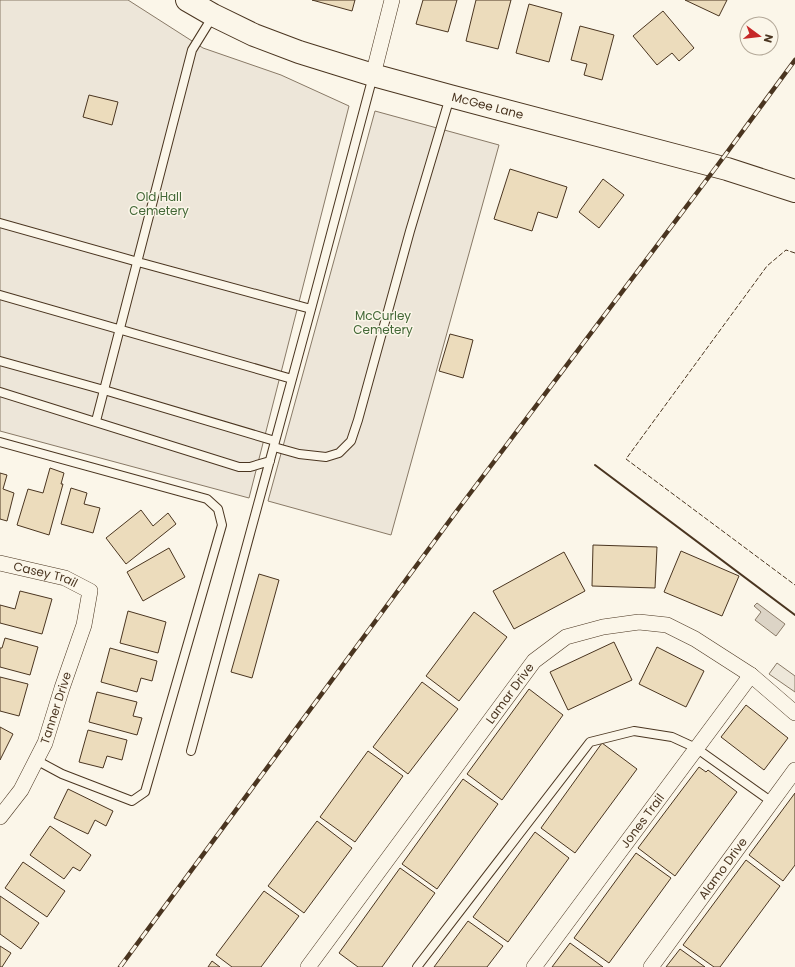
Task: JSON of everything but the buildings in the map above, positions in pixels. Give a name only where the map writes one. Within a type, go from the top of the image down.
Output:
[{"type":"street","name":"McGee Lane","points":[[187,0],[213,15],[254,35],[299,52],[373,75],[727,169],[795,191]]},
{"type":"street","points":[[373,75],[392,0]]},
{"type":"street","name":"Casey Trail","points":[[0,563],[65,578],[90,591]]},
{"type":"street","name":"Tanner Drive","points":[[0,817],[21,790],[45,743],[62,688],[84,626],[90,591]]},
{"type":"street","name":"Lamar Drive","points":[[312,966],[534,661],[566,637],[639,622],[667,625],[695,638],[751,675],[795,713]]},
{"type":"street","name":"Jones Trail","points":[[534,967],[751,675]]},
{"type":"street","name":"Alamo Drive","points":[[651,967],[795,770]]},
{"type":"lane","points":[[96,422],[192,50],[213,15]]},
{"type":"lane","points":[[191,751],[373,75]]},
{"type":"lane","points":[[0,360],[104,390],[274,444],[299,454],[326,457],[339,453],[351,441],[358,420],[408,239],[450,96]]},
{"type":"lane","points":[[0,223],[311,309]]},
{"type":"lane","points":[[0,296],[292,379]]},
{"type":"lane","points":[[0,392],[239,467],[250,467],[270,461]]},
{"type":"lane","points":[[0,442],[207,499],[218,509],[222,525],[145,792],[132,801],[62,774],[36,760]]},
{"type":"lane","points":[[417,967],[590,742],[634,731],[672,736],[696,748],[772,802]]},
{"type":"green space","name":"Old Hall Cemetery","points":[[0,0],[128,0],[203,48],[281,75],[349,106],[249,498],[0,431]]},
{"type":"green space","name":"McCurley Cemetery","points":[[375,111],[499,145],[391,535],[268,501]]},
{"type":"shaded area","points":[[757,603],[785,624],[776,636],[755,620],[761,612],[754,606]]},
{"type":"shaded area","points":[[777,663],[795,676],[795,692],[769,674]]},
{"type":"railway","points":[[120,967],[459,508],[795,60]]},
{"type":"fence","points":[[795,253],[786,250],[767,266],[626,459],[795,585]]},
{"type":"wall","points":[[595,465],[795,615]]}]
